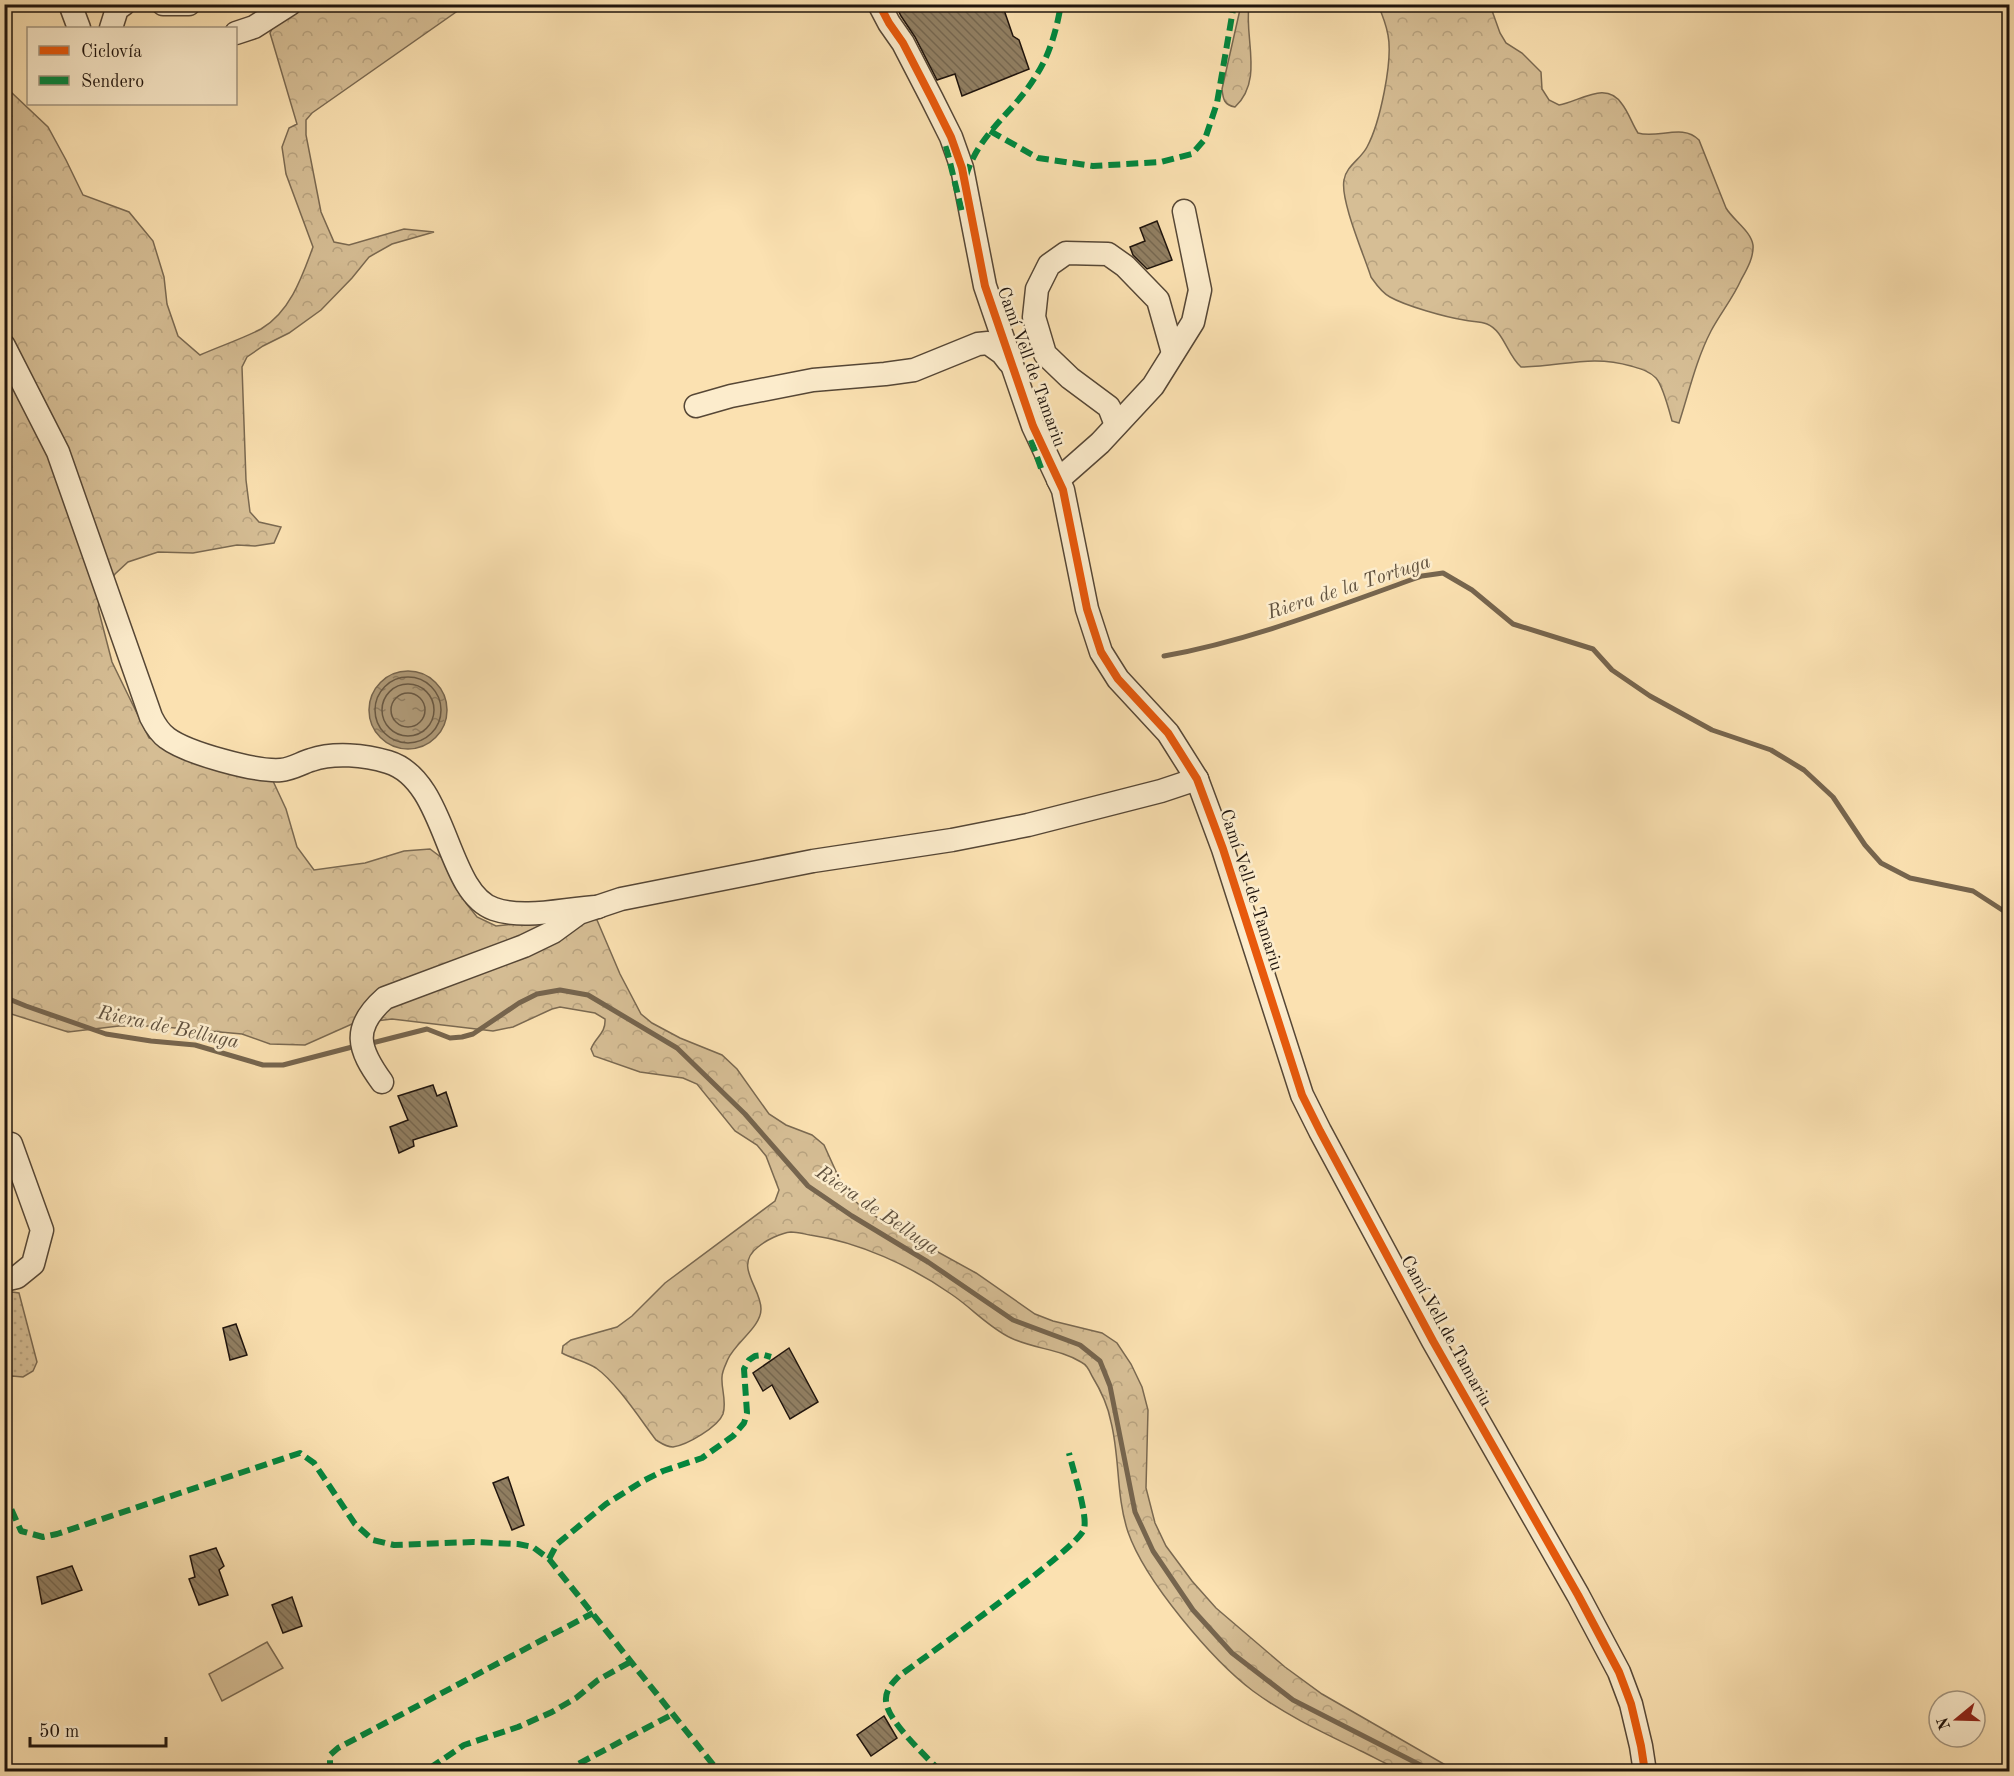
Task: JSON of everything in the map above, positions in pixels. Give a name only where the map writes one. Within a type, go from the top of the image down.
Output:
[{"type":"street","points":[[70,4],[79,27]]},
{"type":"street","points":[[111,27],[117,9],[124,4]]},
{"type":"street","points":[[164,4],[189,4]]},
{"type":"street","points":[[237,33],[254,27],[290,4]]},
{"type":"street","name":"Camí Vell de Tamariu","points":[[879,4],[903,43],[932,99],[951,137],[962,168],[985,286],[1033,426],[1063,490],[1087,609],[1101,652],[1118,679],[1167,734],[1197,779],[1223,849],[1302,1095],[1433,1341],[1619,1672],[1631,1704],[1645,1772]]},
{"type":"street","points":[[1059,480],[1153,386],[1193,322],[1200,290],[1184,211]]},
{"type":"street","points":[[1116,425],[1109,407],[1070,378],[1045,354],[1034,317],[1037,289],[1048,265],[1066,253],[1108,254],[1125,266],[1158,300],[1173,353]]},
{"type":"street","points":[[696,406],[732,396],[813,380],[914,370],[978,344],[988,343],[1002,353],[1012,366]]},
{"type":"street","points":[[4,346],[58,452],[151,717],[162,734],[184,747],[207,756],[263,769],[293,768],[313,759],[344,755],[390,762],[412,776],[425,792],[469,888],[492,909],[526,914],[598,907]]},
{"type":"street","points":[[382,1082],[362,1051],[362,1031],[367,1017],[385,998],[524,946],[553,932],[579,913],[621,900],[813,861],[952,840],[1028,825],[1161,791],[1197,779]]},
{"type":"street","points":[[4,1280],[17,1277],[33,1264],[42,1230],[10,1144]]},
{"type":"green space","points":[[302,5],[466,5],[312,113],[306,120],[306,135],[321,212],[334,242],[349,245],[404,229],[434,232],[392,244],[369,257],[321,310],[289,333],[247,357],[242,367],[246,480],[250,512],[259,522],[281,527],[274,543],[255,546],[237,545],[193,553],[158,552],[128,562],[115,574],[102,592],[98,608],[112,662],[149,738],[273,781],[286,809],[297,847],[314,870],[365,863],[404,851],[430,849],[450,864],[466,903],[477,917],[496,926],[541,921],[579,913],[597,920],[620,974],[641,1014],[652,1023],[680,1038],[722,1055],[737,1069],[769,1114],[786,1125],[812,1135],[824,1145],[844,1189],[861,1207],[976,1273],[1035,1314],[1053,1321],[1102,1333],[1117,1343],[1142,1387],[1148,1410],[1146,1488],[1155,1523],[1166,1546],[1192,1581],[1216,1608],[1285,1667],[1322,1694],[1456,1771],[1418,1772],[1395,1768],[1292,1716],[1253,1691],[1237,1677],[1200,1640],[1164,1596],[1137,1552],[1124,1518],[1110,1416],[1101,1392],[1086,1366],[1064,1354],[1020,1342],[1003,1334],[959,1299],[919,1274],[866,1249],[828,1238],[793,1232],[774,1237],[758,1247],[751,1254],[748,1269],[760,1301],[760,1316],[732,1353],[724,1368],[722,1377],[723,1414],[709,1430],[679,1446],[670,1447],[656,1440],[612,1383],[596,1368],[562,1353],[563,1346],[571,1340],[617,1327],[632,1316],[665,1283],[775,1201],[779,1190],[766,1156],[757,1145],[735,1131],[697,1084],[683,1078],[640,1072],[594,1056],[591,1049],[605,1024],[605,1019],[595,1013],[560,1007],[513,1027],[493,1031],[392,1019],[352,1024],[305,1045],[270,1044],[242,1034],[153,1026],[119,1026],[68,1032],[5,1012],[4,93],[12,93],[48,127],[83,195],[129,212],[153,241],[164,277],[167,304],[178,336],[200,355],[254,333],[271,322],[294,293],[313,247],[286,174],[282,147],[289,128],[297,124],[270,33],[273,27]]},
{"type":"green space","points":[[1241,5],[1249,5],[1251,72],[1244,96],[1235,107],[1228,105],[1225,101],[1222,89]]},
{"type":"green space","points":[[1378,5],[1490,5],[1506,43],[1522,53],[1541,72],[1542,89],[1549,100],[1559,105],[1593,94],[1608,93],[1622,104],[1638,133],[1678,132],[1693,135],[1699,140],[1726,208],[1749,235],[1753,249],[1746,272],[1706,342],[1679,423],[1672,421],[1659,382],[1645,370],[1602,361],[1521,367],[1493,327],[1482,322],[1467,321],[1406,304],[1387,295],[1371,277],[1353,228],[1346,201],[1344,180],[1345,175],[1364,151],[1372,136],[1384,92],[1389,46],[1386,27]]},
{"type":"green space","points":[[19,1293],[37,1362],[33,1371],[23,1377],[5,1377],[5,1294]]},
{"type":"green space","points":[[267,1642],[283,1668],[222,1701],[209,1674]]},
{"type":"water","points":[[400,671],[416,671],[430,677],[441,688],[447,702],[447,718],[441,732],[430,743],[416,749],[400,749],[386,743],[375,732],[369,718],[369,702],[375,688],[386,677]]},
{"type":"building","points":[[895,4],[1002,4],[1013,36],[1019,40],[1029,69],[962,96],[955,74],[937,80]]},
{"type":"building","points":[[1157,221],[1172,260],[1147,269],[1133,255],[1130,247],[1145,241],[1140,228]]},
{"type":"building","points":[[433,1085],[437,1096],[446,1092],[457,1126],[413,1140],[414,1146],[399,1153],[390,1127],[408,1120],[398,1096]]},
{"type":"building","points":[[236,1324],[247,1355],[230,1360],[223,1328]]},
{"type":"building","points":[[789,1348],[818,1402],[790,1419],[772,1385],[763,1391],[753,1373]]},
{"type":"building","points":[[508,1477],[524,1525],[512,1530],[493,1483]]},
{"type":"building","points":[[216,1548],[224,1566],[219,1570],[228,1595],[199,1605],[189,1579],[195,1577],[190,1556]]},
{"type":"building","points":[[72,1566],[82,1590],[42,1604],[37,1577]]},
{"type":"building","points":[[292,1597],[302,1626],[283,1633],[272,1605]]},
{"type":"building","points":[[884,1716],[897,1738],[871,1756],[857,1735]]},
{"type":"waterway","name":"Riera de la Tortuga","points":[[1164,656],[1262,632],[1422,576],[1443,573],[1472,590],[1513,624],[1593,649],[1612,670],[1650,696],[1712,730],[1771,750],[1804,770],[1833,797],[1865,845],[1881,863],[1910,878],[1973,891],[2010,915]]},
{"type":"waterway","name":"Riera de Belluga","points":[[368,1044],[427,1029],[450,1038],[473,1034],[519,1003],[537,994],[560,990],[588,995],[677,1048],[745,1114],[808,1186],[852,1216],[928,1262],[1013,1320],[1080,1345],[1100,1361],[1110,1386],[1135,1512],[1153,1551],[1193,1610],[1232,1653],[1293,1700],[1434,1772]]},
{"type":"waterway","name":"Riera de Belluga","points":[[4,997],[106,1034],[195,1045],[263,1065],[283,1065],[356,1046]]},
{"type":"marked path","points":[[966,176],[979,147],[1018,100],[1042,66],[1052,40],[1061,4]]},
{"type":"marked path","points":[[990,131],[1038,158],[1093,166],[1161,162],[1192,154],[1205,139],[1217,103],[1234,4]]},
{"type":"marked path","points":[[946,146],[963,216]]},
{"type":"marked path","points":[[1031,440],[1042,471]]},
{"type":"marked path","points":[[2007,524],[2010,528]]},
{"type":"marked path","points":[[549,1559],[557,1544],[606,1504],[663,1471],[702,1458],[733,1436],[744,1423],[747,1413],[744,1369],[749,1360],[755,1356],[771,1357]]},
{"type":"marked path","points":[[4,1493],[21,1531],[43,1537],[300,1453],[314,1463],[355,1524],[373,1540],[394,1545],[473,1542],[518,1544],[533,1547],[549,1559],[719,1772]]},
{"type":"marked path","points":[[941,1772],[893,1718],[886,1701],[888,1691],[899,1676],[1030,1579],[1076,1540],[1084,1529],[1085,1522],[1069,1453]]},
{"type":"marked path","points":[[332,1772],[330,1755],[338,1748],[593,1613]]},
{"type":"marked path","points":[[430,1768],[464,1745],[518,1727],[552,1712],[576,1698],[598,1680],[632,1661]]},
{"type":"marked path","points":[[563,1772],[673,1714]]},
{"type":"cycle path","points":[[879,4],[903,43],[932,99],[951,137],[962,168],[985,286],[1033,426],[1063,490],[1087,609],[1101,652],[1118,679],[1168,733],[1197,779],[1223,849],[1302,1095],[1433,1341],[1578,1595],[1619,1672],[1631,1704],[1645,1772]]}]
